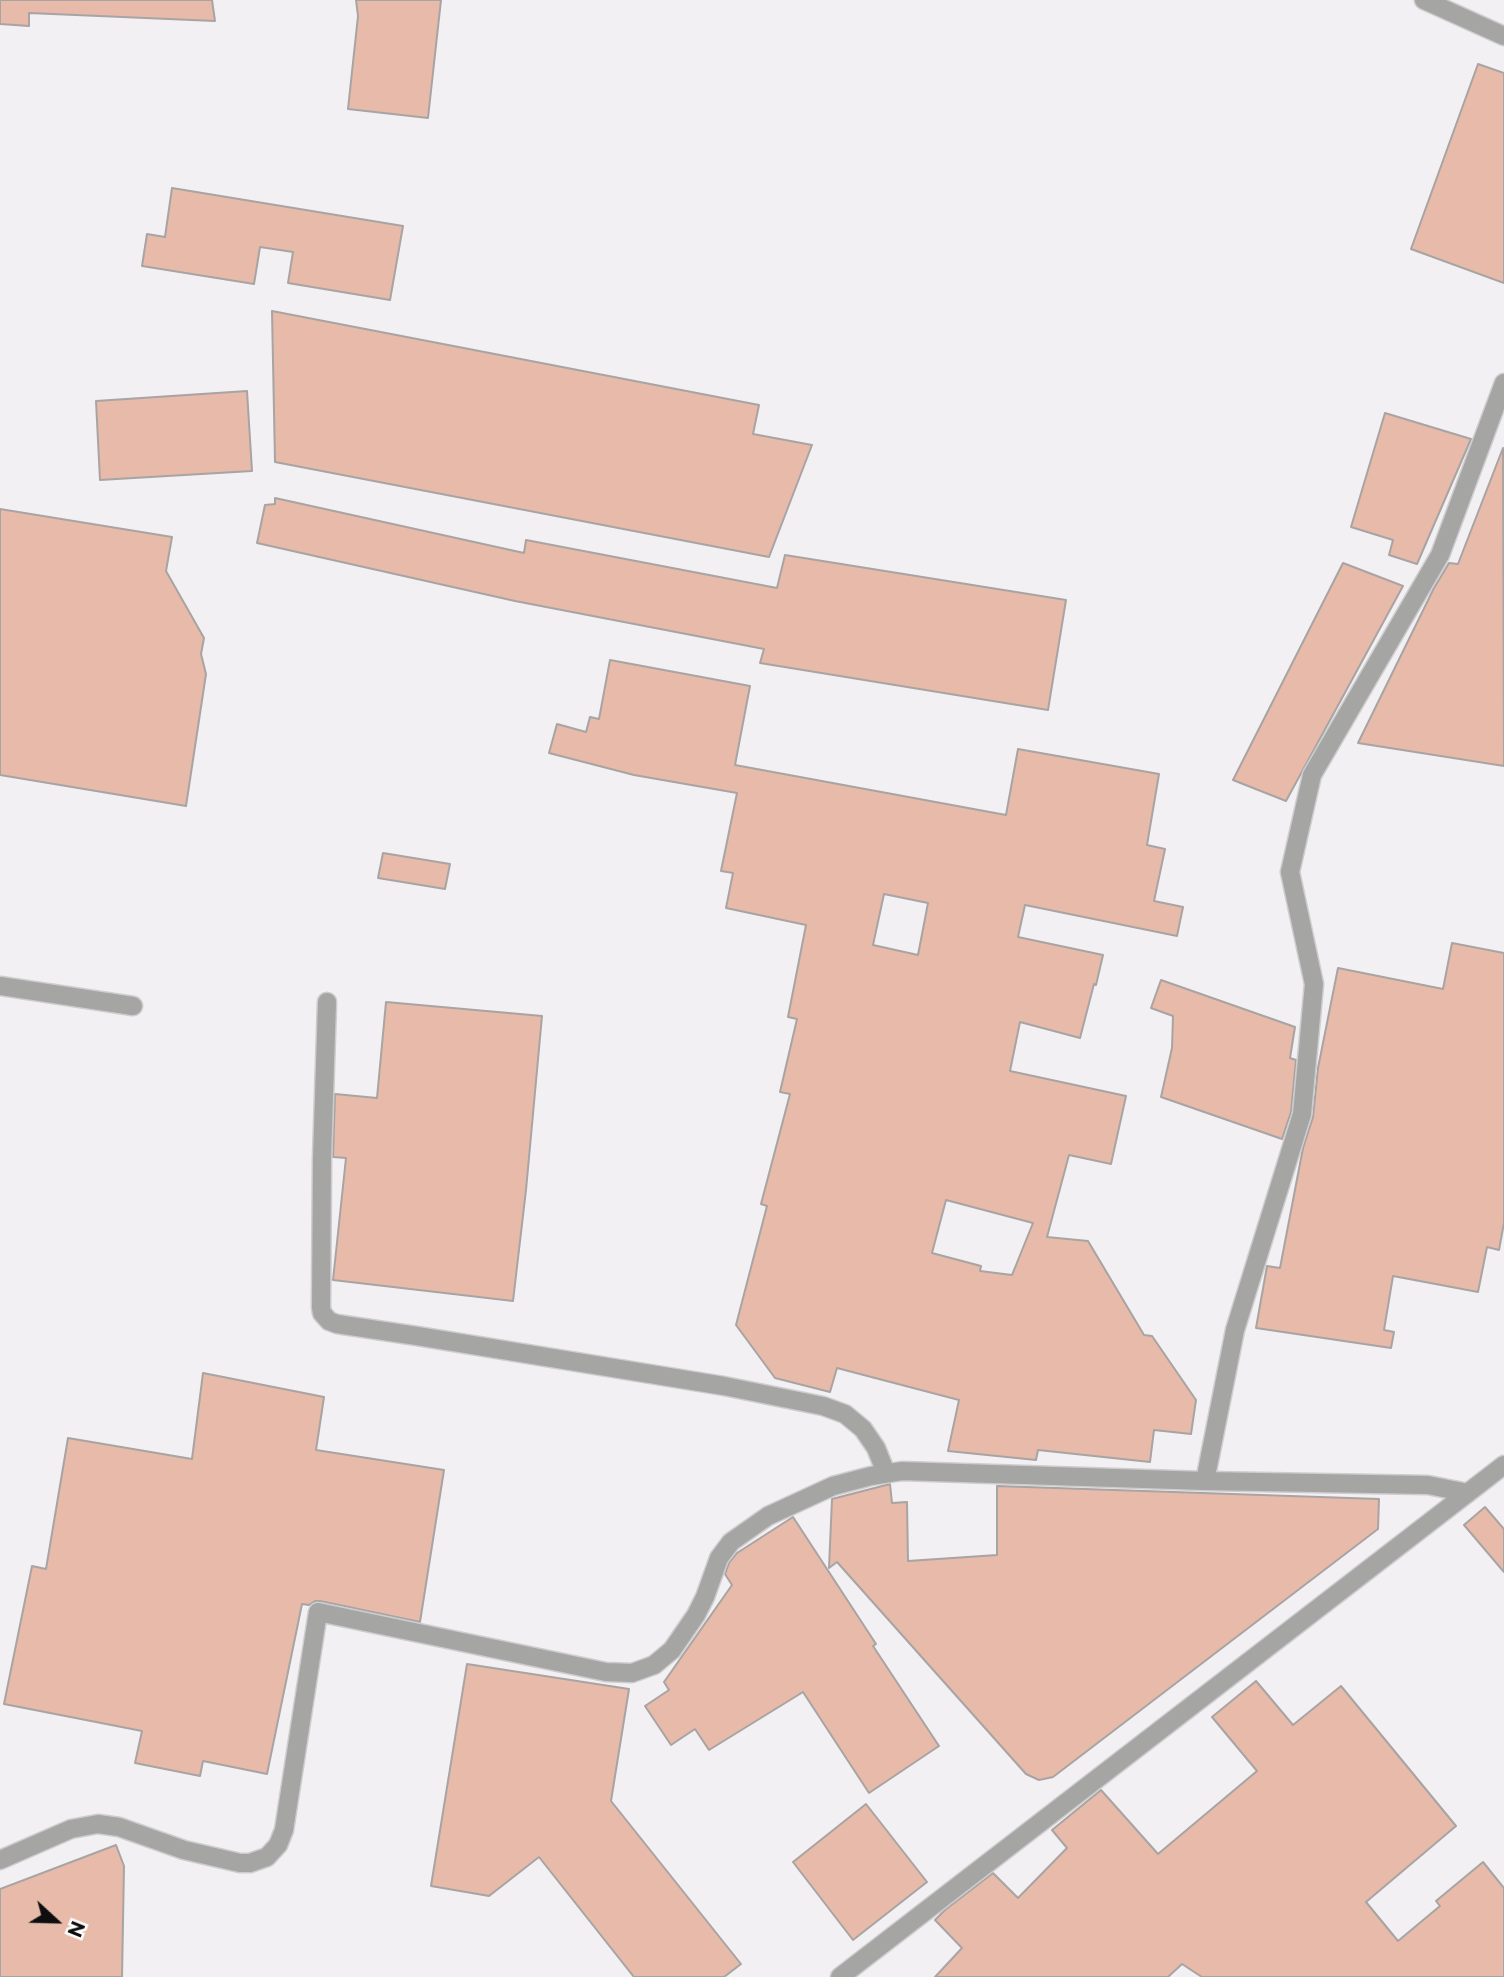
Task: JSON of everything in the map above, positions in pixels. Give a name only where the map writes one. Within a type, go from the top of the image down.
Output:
[{"type":"street","points":[[1424,0],[1504,36]]},
{"type":"street","points":[[1205,1481],[1235,1330],[1302,1114],[1314,984],[1290,872],[1312,775],[1440,555],[1504,383]]},
{"type":"street","points":[[0,986],[133,1006]]},
{"type":"street","points":[[327,1002],[322,1147],[321,1307],[329,1321],[724,1386],[823,1406],[845,1414],[863,1429],[876,1448],[886,1473]]},
{"type":"street","points":[[840,1977],[1504,1465]]},
{"type":"street","points":[[0,1860],[71,1829],[97,1824],[120,1827],[184,1850],[240,1863],[258,1861],[274,1851],[284,1830],[318,1612],[606,1672],[632,1673],[654,1665],[672,1650],[696,1615],[719,1558],[738,1536],[768,1517],[833,1486],[886,1473],[902,1471],[1428,1485],[1468,1493]]},
{"type":"building","points":[[0,0],[212,0],[215,21],[29,13],[29,26],[0,24]]},
{"type":"building","points":[[356,0],[441,0],[428,118],[348,109],[358,16]]},
{"type":"building","points":[[1478,64],[1504,73],[1504,283],[1411,249]]},
{"type":"building","points":[[172,188],[403,226],[390,300],[288,283],[293,252],[260,247],[254,284],[142,266],[147,234],[165,237]]},
{"type":"building","points":[[272,311],[759,405],[753,434],[812,445],[769,557],[275,462]]},
{"type":"building","points":[[247,391],[252,471],[100,480],[96,401]]},
{"type":"building","points":[[1385,413],[1471,439],[1417,564],[1389,555],[1393,540],[1351,527]]},
{"type":"building","points":[[1503,448],[1504,766],[1358,743],[1434,588],[1449,563],[1458,564]]},
{"type":"building","points":[[275,498],[524,553],[526,540],[777,588],[785,555],[1066,600],[1048,710],[760,663],[764,649],[515,601],[257,543],[265,505],[275,504]]},
{"type":"building","points":[[0,509],[172,537],[166,571],[204,638],[201,654],[206,674],[186,806],[0,775]]},
{"type":"building","points":[[1343,563],[1403,586],[1286,801],[1233,780]]},
{"type":"building","points":[[610,660],[750,686],[735,765],[1006,815],[1018,749],[1159,774],[1147,845],[1165,849],[1154,901],[1183,907],[1177,936],[1025,905],[1018,937],[1103,955],[1080,1038],[1020,1022],[1010,1071],[1126,1096],[1111,1164],[1069,1155],[1047,1237],[1088,1241],[1144,1335],[1152,1336],[1196,1400],[1191,1434],[1154,1430],[1150,1462],[1038,1450],[1036,1460],[948,1451],[959,1400],[837,1368],[830,1392],[775,1378],[736,1325],[767,1206],[761,1204],[790,1094],[780,1092],[797,1019],[788,1017],[806,925],[726,908],[733,873],[721,871],[737,793],[634,775],[549,753],[557,724],[586,732],[590,717],[599,719]],"holes":[[[884,894],[928,903],[918,955],[873,945]],[[946,1200],[1033,1223],[1012,1275],[980,1271],[981,1266],[932,1253]]]},
{"type":"building","points":[[383,853],[450,864],[445,889],[378,878]]},
{"type":"building","points":[[1452,943],[1504,953],[1504,1223],[1499,1250],[1487,1247],[1478,1292],[1393,1276],[1384,1330],[1394,1332],[1391,1348],[1256,1328],[1267,1266],[1280,1268],[1303,1148],[1313,1117],[1318,1068],[1338,968],[1443,989]]},
{"type":"building","points":[[1161,980],[1295,1027],[1290,1058],[1296,1060],[1291,1112],[1282,1139],[1161,1097],[1172,1048],[1173,1016],[1151,1008]]},
{"type":"building","points":[[386,1002],[542,1016],[513,1301],[333,1280],[346,1158],[333,1157],[335,1094],[377,1098]]},
{"type":"building","points":[[203,1373],[324,1397],[316,1450],[444,1470],[420,1622],[320,1601],[309,1605],[302,1604],[267,1774],[203,1761],[200,1776],[135,1763],[142,1731],[4,1704],[32,1566],[46,1569],[68,1438],[192,1459]]},
{"type":"building","points":[[890,1484],[892,1503],[907,1502],[908,1561],[997,1555],[997,1486],[1379,1499],[1378,1529],[1053,1777],[1039,1780],[1026,1774],[837,1562],[829,1568],[832,1499]]},
{"type":"building","points":[[1485,1507],[1504,1529],[1504,1572],[1464,1525]]},
{"type":"building","points":[[793,1517],[939,1746],[869,1793],[803,1692],[709,1750],[695,1729],[671,1745],[645,1706],[669,1690],[664,1682],[732,1585],[725,1574],[729,1563],[737,1553]]},
{"type":"building","points":[[467,1664],[629,1689],[611,1801],[741,1964],[724,1977],[634,1977],[539,1857],[489,1896],[431,1886]]},
{"type":"building","points":[[1256,1681],[1293,1725],[1341,1686],[1456,1826],[1366,1902],[1398,1941],[1440,1906],[1436,1901],[1483,1862],[1504,1888],[1504,1977],[1202,1977],[1182,1964],[1168,1977],[935,1977],[962,1948],[935,1920],[993,1873],[1018,1898],[1067,1848],[1052,1830],[1101,1790],[1158,1854],[1257,1771],[1212,1717]]},
{"type":"building","points":[[866,1804],[927,1882],[853,1940],[793,1862]]},
{"type":"building","points":[[116,1845],[124,1866],[122,1977],[0,1977],[0,1889]]}]
